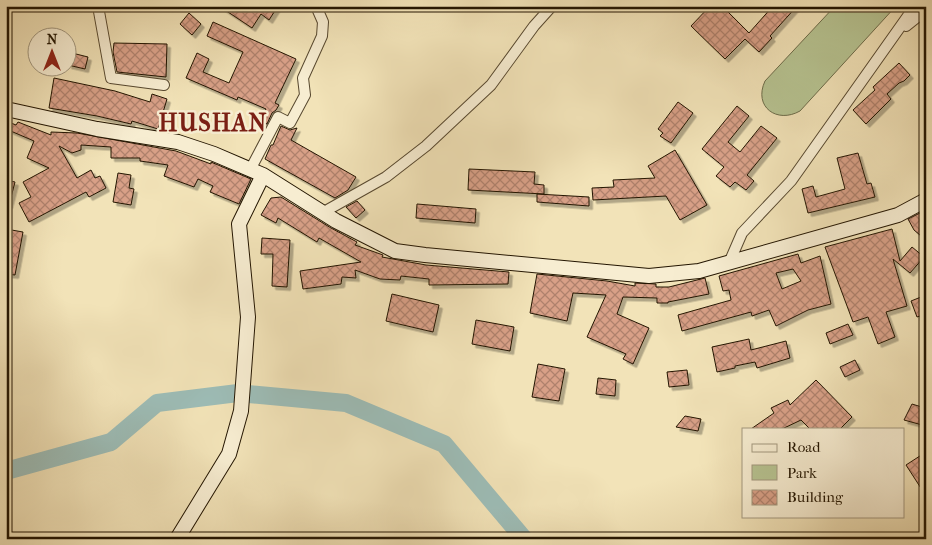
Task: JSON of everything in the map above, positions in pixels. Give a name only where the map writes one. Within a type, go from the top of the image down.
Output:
[{"type":"street","points":[[98,6],[111,78],[164,86]]},
{"type":"street","points":[[250,170],[278,117],[290,123],[305,95],[303,78],[322,36],[323,22],[316,6]]},
{"type":"street","points":[[322,213],[386,177],[426,146],[491,85],[534,26],[552,6]]},
{"type":"street","points":[[729,263],[742,233],[791,181],[916,6]]},
{"type":"street","points":[[893,36],[926,10]]},
{"type":"street","points":[[6,109],[97,129],[178,142],[214,154],[263,175],[336,221],[396,250],[426,255],[649,276],[699,271],[898,215],[926,200]]},
{"type":"street","points":[[177,539],[229,454],[241,412],[248,317],[239,224],[263,175]]},
{"type":"green space","points":[[835,6],[896,6],[800,111],[791,115],[783,115],[769,111],[762,98],[765,81]]},
{"type":"building","points":[[219,6],[278,6],[269,20],[261,14],[252,28]]},
{"type":"building","points":[[710,6],[722,6],[749,33],[773,6],[797,6],[770,36],[772,38],[759,52],[745,39],[725,59],[691,26]]},
{"type":"building","points":[[189,13],[201,24],[192,35],[180,24]]},
{"type":"building","points":[[213,22],[296,59],[275,103],[279,105],[272,113],[267,124],[260,121],[266,109],[238,97],[237,100],[186,78],[197,53],[209,59],[203,72],[229,83],[243,52],[207,36]]},
{"type":"building","points":[[114,43],[167,44],[166,77],[117,72],[113,52]]},
{"type":"building","points":[[78,54],[88,57],[85,69],[78,67]]},
{"type":"building","points":[[899,63],[910,75],[887,94],[891,99],[866,124],[853,110],[875,90],[873,87]]},
{"type":"building","points":[[54,78],[115,91],[150,102],[152,94],[167,99],[158,129],[132,121],[131,124],[49,108]]},
{"type":"building","points":[[678,102],[693,113],[671,143],[660,136],[663,133],[658,129]]},
{"type":"building","points":[[737,106],[749,116],[728,142],[740,152],[761,126],[777,138],[747,175],[754,181],[746,190],[735,182],[730,187],[716,176],[724,167],[702,149]]},
{"type":"building","points":[[6,121],[16,125],[18,122],[51,135],[51,132],[77,133],[176,151],[211,164],[211,162],[251,179],[239,204],[210,192],[213,186],[198,179],[194,187],[164,176],[168,165],[140,161],[140,158],[111,158],[111,147],[81,145],[81,150],[72,153],[59,146],[77,178],[91,170],[95,178],[100,176],[106,188],[89,197],[86,192],[29,222],[19,203],[31,197],[23,182],[49,168],[27,158],[34,141],[6,129]]},
{"type":"building","points":[[281,126],[290,130],[297,128],[291,140],[356,177],[348,190],[335,198],[265,159]]},
{"type":"building","points":[[675,150],[707,205],[680,220],[666,196],[593,200],[592,188],[614,187],[613,180],[655,178],[648,166]]},
{"type":"building","points":[[858,153],[867,184],[871,183],[875,197],[808,213],[802,189],[813,186],[816,197],[845,189],[837,158]]},
{"type":"building","points":[[469,169],[535,172],[534,184],[544,185],[544,194],[468,190]]},
{"type":"building","points":[[118,173],[131,175],[129,188],[134,189],[131,205],[113,202]]},
{"type":"building","points":[[6,180],[15,182],[9,205],[6,205]]},
{"type":"building","points":[[537,194],[589,197],[589,206],[537,202]]},
{"type":"building","points":[[281,197],[357,242],[355,245],[383,255],[382,257],[426,265],[509,272],[508,284],[429,285],[429,279],[401,276],[400,280],[380,279],[355,270],[356,278],[342,277],[341,284],[303,289],[300,271],[361,262],[319,238],[317,242],[278,218],[276,223],[261,215],[271,198]]},
{"type":"building","points":[[357,201],[365,210],[356,218],[346,207]]},
{"type":"building","points":[[417,204],[476,209],[475,223],[416,218]]},
{"type":"building","points":[[926,210],[926,240],[914,230],[908,219]]},
{"type":"building","points":[[6,229],[23,232],[15,275],[6,274]]},
{"type":"building","points":[[892,229],[900,261],[912,247],[924,257],[910,273],[893,259],[907,306],[886,312],[895,337],[878,344],[868,317],[853,322],[825,247]]},
{"type":"building","points":[[262,238],[290,240],[287,287],[272,286],[273,254],[261,254]]},
{"type":"building","points":[[798,254],[801,263],[820,256],[831,304],[808,310],[776,326],[769,310],[752,316],[751,312],[682,331],[678,315],[731,300],[729,290],[723,291],[719,276]],"holes":[[[793,269],[801,281],[782,289],[776,273]]]},
{"type":"building","points":[[537,274],[607,281],[635,286],[635,283],[656,284],[656,287],[669,287],[705,278],[709,294],[668,303],[657,303],[657,298],[623,297],[617,314],[649,328],[633,364],[623,359],[626,354],[587,337],[606,295],[573,293],[567,321],[530,313]]},
{"type":"building","points":[[392,294],[439,305],[433,332],[386,321]]},
{"type":"building","points":[[926,295],[926,314],[917,317],[911,301]]},
{"type":"building","points":[[476,320],[514,327],[510,351],[472,344]]},
{"type":"building","points":[[848,324],[853,335],[830,344],[826,333]]},
{"type":"building","points":[[749,339],[751,350],[786,341],[790,358],[757,368],[755,362],[717,372],[712,347]]},
{"type":"building","points":[[855,360],[860,370],[845,377],[840,367]]},
{"type":"building","points":[[538,364],[565,369],[559,401],[532,397]]},
{"type":"building","points":[[687,370],[689,385],[669,387],[667,372]]},
{"type":"building","points":[[598,378],[616,380],[615,396],[596,394]]},
{"type":"building","points":[[816,380],[852,417],[841,428],[809,428],[801,420],[784,428],[752,428],[774,413],[771,408],[788,400],[790,405]]},
{"type":"building","points":[[912,404],[925,408],[926,426],[904,420]]},
{"type":"building","points":[[685,416],[701,419],[698,431],[676,427]]},
{"type":"building","points":[[926,452],[926,496],[906,465]]},
{"type":"waterway","points":[[6,471],[111,442],[157,403],[238,393],[346,403],[444,444],[524,539]]},
{"type":"district","name":"HUSHAN","points":[[213,123]]}]
